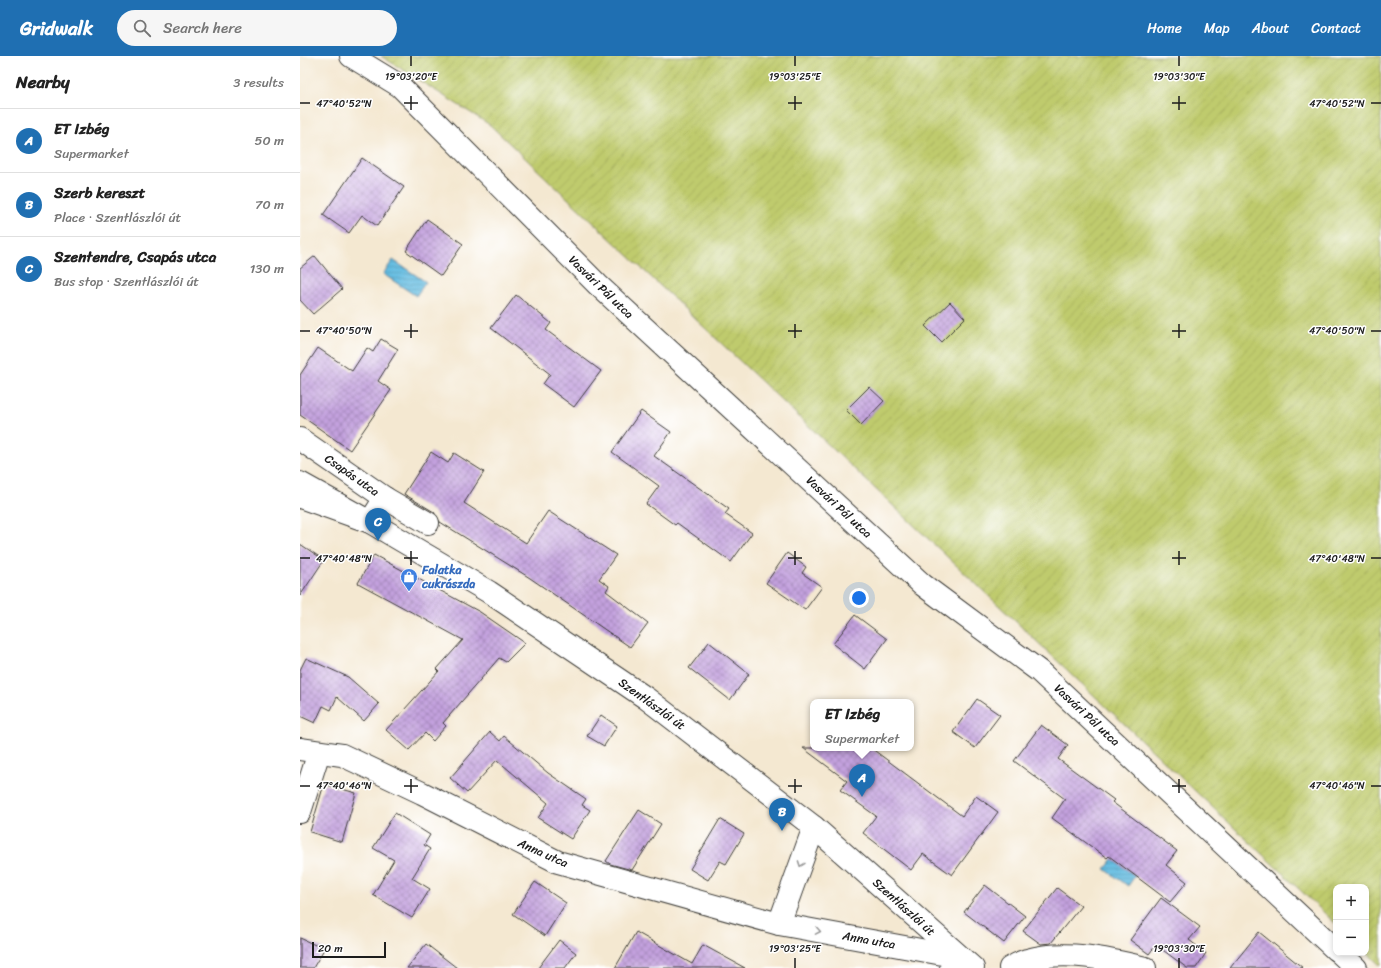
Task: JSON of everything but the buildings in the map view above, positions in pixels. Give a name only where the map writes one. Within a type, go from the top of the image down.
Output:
[{"type":"street","name":"Vasvári Pál utca","points":[[351,56],[400,86],[598,285],[922,585],[1040,671],[1333,947]]},
{"type":"street","name":"Csapás utca","points":[[300,438],[385,498],[428,523]]},
{"type":"street","name":"Szentlászlói út","points":[[300,483],[489,592],[646,698],[814,827],[961,964]]},
{"type":"street","points":[[300,497],[370,522]]},
{"type":"street","name":"Csapás utca","points":[[370,522],[385,498]]},
{"type":"street","name":"Anna utca","points":[[300,812],[310,750],[342,755],[422,793],[558,862],[779,924],[961,964]]},
{"type":"street","points":[[779,924],[814,827]]},
{"type":"street","points":[[1010,968],[1027,960],[1063,956],[1111,960],[1145,968]]},
{"type":"street","points":[[1343,956],[1356,968]]},
{"type":"green space","points":[[381,56],[1381,56],[1381,966],[1369,955],[1369,884],[1333,884],[1333,921],[490,125]]},
{"type":"water","points":[[393,260],[426,282],[416,296],[383,274]]},
{"type":"water","points":[[1113,859],[1135,876],[1128,886],[1105,869]]},
{"type":"place","name":"Szentendre, Csapás utca","points":[[378,541]]},
{"type":"place","name":"Falatka cukrászda","points":[[409,592]]},
{"type":"place","name":"ET Izbég","points":[[862,797]]},
{"type":"place","name":"Szerb kereszt","points":[[782,831]]}]
